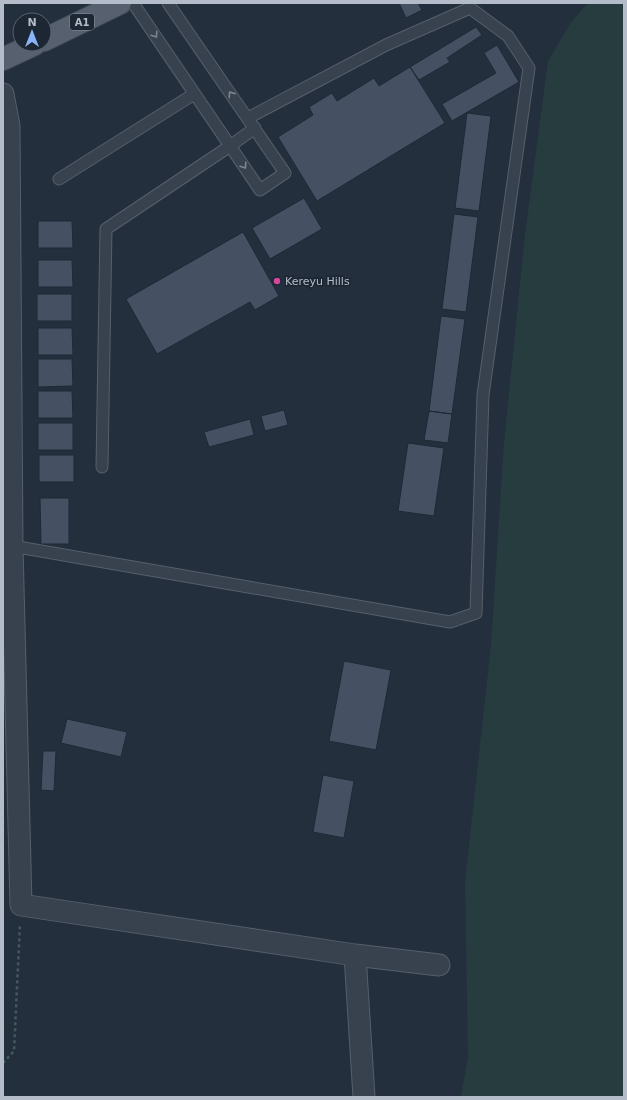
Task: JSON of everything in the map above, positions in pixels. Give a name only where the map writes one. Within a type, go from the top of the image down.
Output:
[{"type":"main road","name":"A1","points":[[52,36],[120,3]]},
{"type":"main road","points":[[3,59],[18,52]]},
{"type":"street","points":[[3,94],[10,126],[12,546],[21,905],[355,955],[439,965]]},
{"type":"street","points":[[355,955],[364,1097]]},
{"type":"lane","points":[[133,3],[260,190],[285,173],[168,3]]},
{"type":"lane","points":[[12,546],[450,622],[476,613],[483,395],[529,68],[508,36],[470,8],[386,45],[248,118]]},
{"type":"lane","points":[[59,179],[194,94]]},
{"type":"lane","points":[[102,467],[106,229],[255,128]]},
{"type":"path","points":[[3,1063],[14,1051],[21,905]]},
{"type":"green space","points":[[588,3],[624,3],[624,1097],[461,1097],[468,1056],[465,881],[491,645],[504,442],[525,235],[548,61],[572,21]]},
{"type":"building","points":[[399,3],[418,3],[422,10],[406,18]]},
{"type":"building","points":[[476,27],[482,35],[447,58],[450,62],[419,80],[410,67]]},
{"type":"building","points":[[497,45],[519,82],[452,121],[442,104],[496,73],[484,53]]},
{"type":"building","points":[[410,67],[445,123],[317,201],[278,137],[313,115],[309,107],[332,93],[337,101],[374,78],[379,86]]},
{"type":"building","points":[[467,113],[491,116],[479,211],[455,208]]},
{"type":"building","points":[[304,198],[322,229],[270,259],[252,228]]},
{"type":"building","points":[[454,214],[478,217],[466,312],[442,309]]},
{"type":"building","points":[[38,221],[72,221],[73,248],[38,248]]},
{"type":"building","points":[[243,232],[279,296],[255,310],[250,302],[157,354],[126,299]]},
{"type":"building","points":[[38,260],[72,260],[73,287],[38,287]]},
{"type":"building","points":[[37,294],[72,294],[72,321],[37,321]]},
{"type":"building","points":[[441,316],[465,319],[452,414],[429,411]]},
{"type":"building","points":[[38,328],[72,328],[73,355],[38,355]]},
{"type":"building","points":[[38,359],[72,359],[73,386],[38,387]]},
{"type":"building","points":[[38,391],[72,391],[73,418],[38,418]]},
{"type":"building","points":[[284,410],[288,425],[265,431],[261,416]]},
{"type":"building","points":[[429,411],[452,414],[448,443],[424,440]]},
{"type":"building","points":[[250,419],[254,435],[209,447],[204,432]]},
{"type":"building","points":[[38,423],[73,423],[73,450],[38,450]]},
{"type":"building","points":[[408,443],[444,448],[434,516],[398,511]]},
{"type":"building","points":[[39,455],[74,455],[74,482],[39,482]]},
{"type":"building","points":[[40,498],[69,498],[69,544],[41,544]]},
{"type":"building","points":[[344,661],[391,670],[376,750],[329,741]]},
{"type":"building","points":[[67,719],[127,732],[121,757],[61,743]]},
{"type":"building","points":[[43,751],[56,751],[54,791],[41,790]]},
{"type":"building","points":[[323,775],[354,781],[344,838],[313,832]]},
{"type":"place","name":"Kereyu Hills","points":[[277,281]]}]
